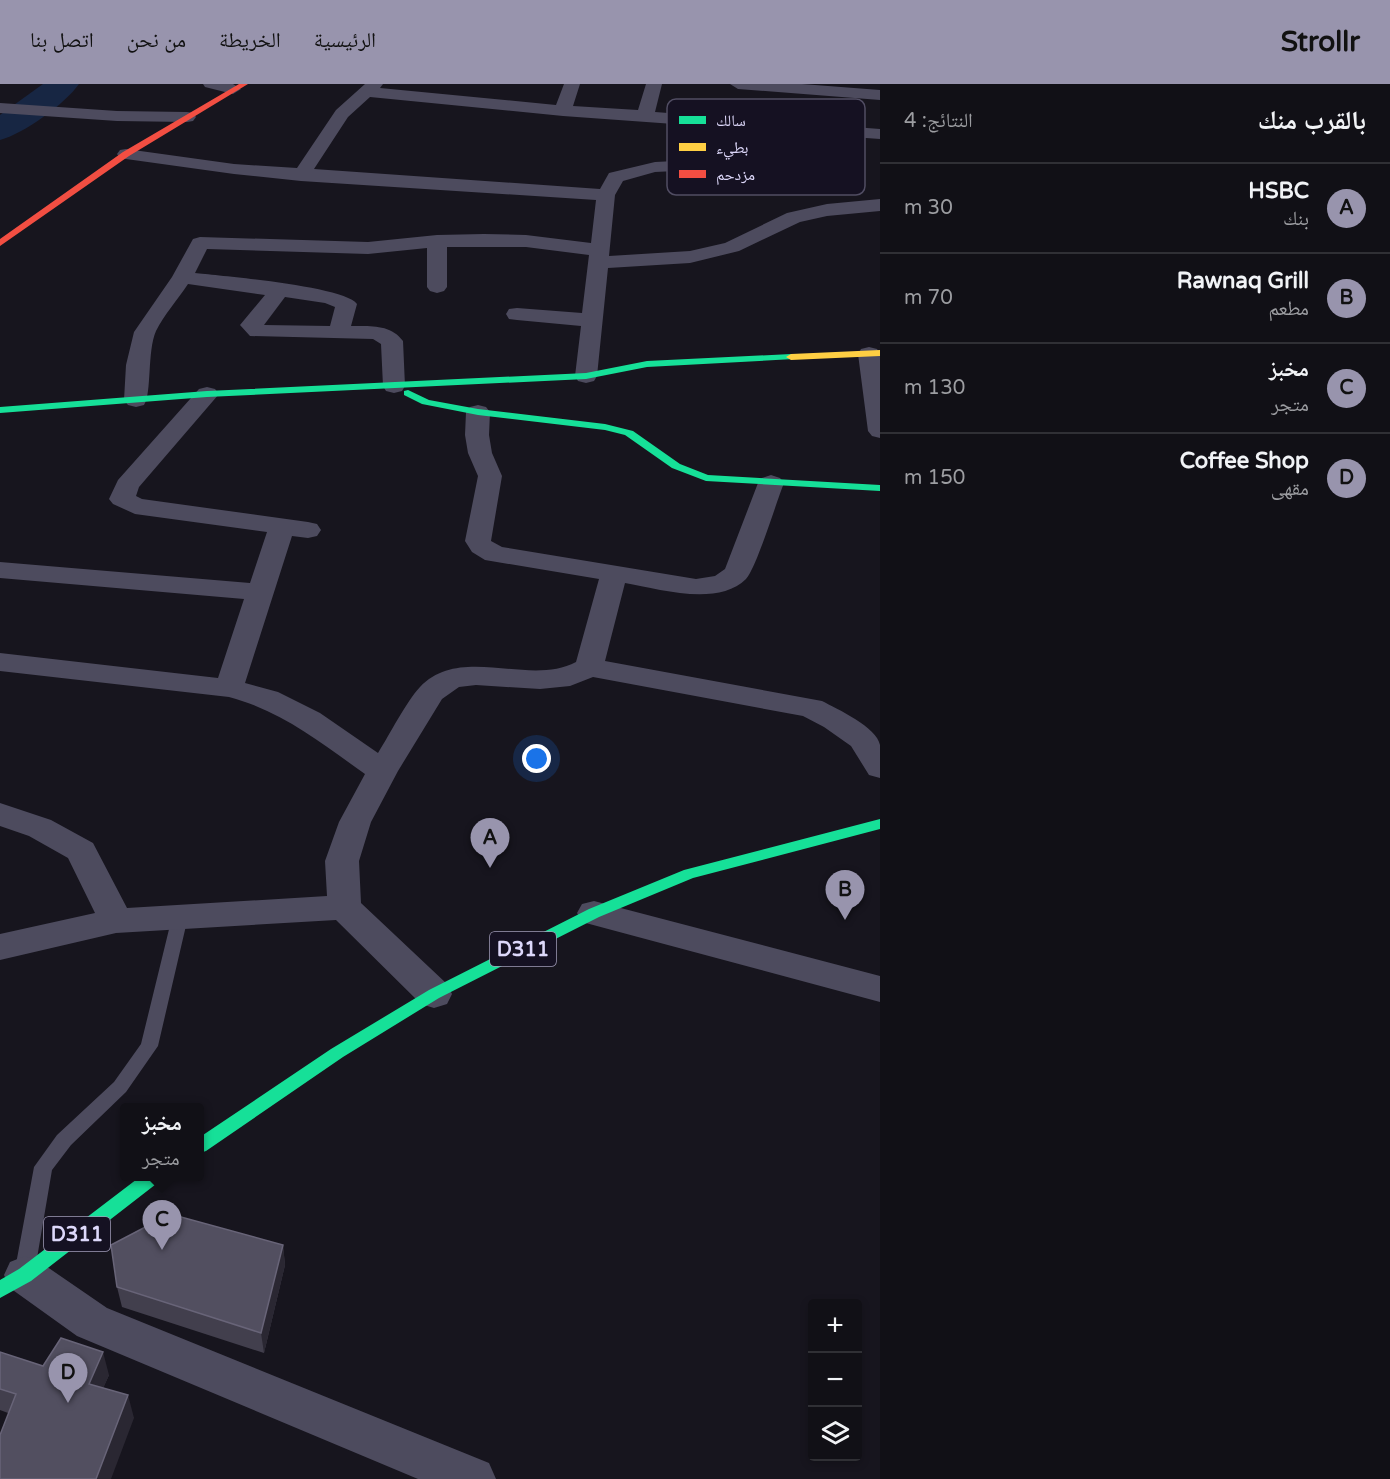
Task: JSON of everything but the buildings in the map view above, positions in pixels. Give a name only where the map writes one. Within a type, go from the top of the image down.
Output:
[{"type":"street","points":[[211,84],[239,87]]},
{"type":"street","points":[[562,111],[572,84]]},
{"type":"street","points":[[645,116],[654,84]]},
{"type":"street","points":[[738,84],[880,95]]},
{"type":"street","points":[[0,243],[126,154],[239,87]]},
{"type":"street","points":[[301,175],[342,114],[370,88],[562,111],[667,118]]},
{"type":"street","points":[[800,99],[802,89]]},
{"type":"street","points":[[0,108],[117,116],[187,117]]},
{"type":"street","points":[[865,133],[880,134]]},
{"type":"street","points":[[126,154],[234,169],[301,175],[606,195]]},
{"type":"street","points":[[586,376],[606,195],[616,177],[633,171],[667,166]]},
{"type":"street","points":[[136,400],[138,365],[145,332],[182,277],[200,243],[368,248],[437,241],[526,241],[598,257],[690,257],[732,247],[794,217],[827,210],[880,205]]},
{"type":"street","points":[[437,241],[437,287]]},
{"type":"street","points":[[182,277],[329,297],[346,304],[339,332]]},
{"type":"street","points":[[279,291],[251,325],[258,331],[378,333],[392,341],[394,386]]},
{"type":"street","points":[[517,315],[591,320]]},
{"type":"street","points":[[0,410],[207,394],[586,376],[647,363],[874,353],[880,431]]},
{"type":"street","points":[[394,386],[426,402],[478,412],[605,427],[629,433],[676,466],[706,478],[880,488]]},
{"type":"street","points":[[207,394],[127,485],[122,499],[135,506],[295,528],[261,592],[229,688]]},
{"type":"street","points":[[478,412],[477,435],[480,453],[490,476],[478,541],[481,546],[494,554],[696,587],[723,584],[737,573],[771,483]]},
{"type":"street","points":[[0,570],[261,592]]},
{"type":"street","points":[[589,667],[614,573]]},
{"type":"street","points":[[0,662],[229,688],[268,698],[309,720],[382,771]]},
{"type":"street","points":[[434,993],[344,908],[342,861],[355,822],[382,771],[432,693],[451,679],[476,676],[540,680],[570,677],[589,667],[811,708],[835,720],[862,739],[880,768]]},
{"type":"street","points":[[0,814],[40,828],[81,850],[116,921]]},
{"type":"street","name":"D311","points":[[204,1143],[337,1053],[434,993],[594,913],[689,874],[880,824]]},
{"type":"street","points":[[0,947],[116,921],[344,908]]},
{"type":"street","points":[[594,913],[880,989]]},
{"type":"street","name":"D311","points":[[12,1282],[147,1181]]},
{"type":"street","points":[[12,1282],[92,1322],[473,1479]]},
{"type":"lane","points":[[12,1282],[43,1167],[64,1140],[120,1087],[149,1046],[180,917]]},
{"type":"waterway","points":[[0,130],[63,84]]},
{"type":"traffic: fast","points":[[0,410],[207,394],[586,376],[647,364],[791,357]]},
{"type":"traffic: fast","points":[[408,393],[426,402],[478,412],[605,427],[629,433],[676,466],[706,478],[880,488]]},
{"type":"traffic: fast","points":[[204,1143],[337,1053],[434,994],[594,913],[689,874],[880,824]]},
{"type":"traffic: fast","points":[[0,1290],[25,1275],[147,1181]]},
{"type":"traffic: slow","points":[[791,357],[880,353]]},
{"type":"traffic: jam","points":[[0,243],[126,154],[244,84]]},
{"type":"place","name":"HSBC","points":[[490,868]]},
{"type":"place","name":"Rawnaq Grill","points":[[845,920]]},
{"type":"place","name":"مخبز","points":[[162,1250]]},
{"type":"place","name":"Coffee Shop","points":[[68,1403]]}]
